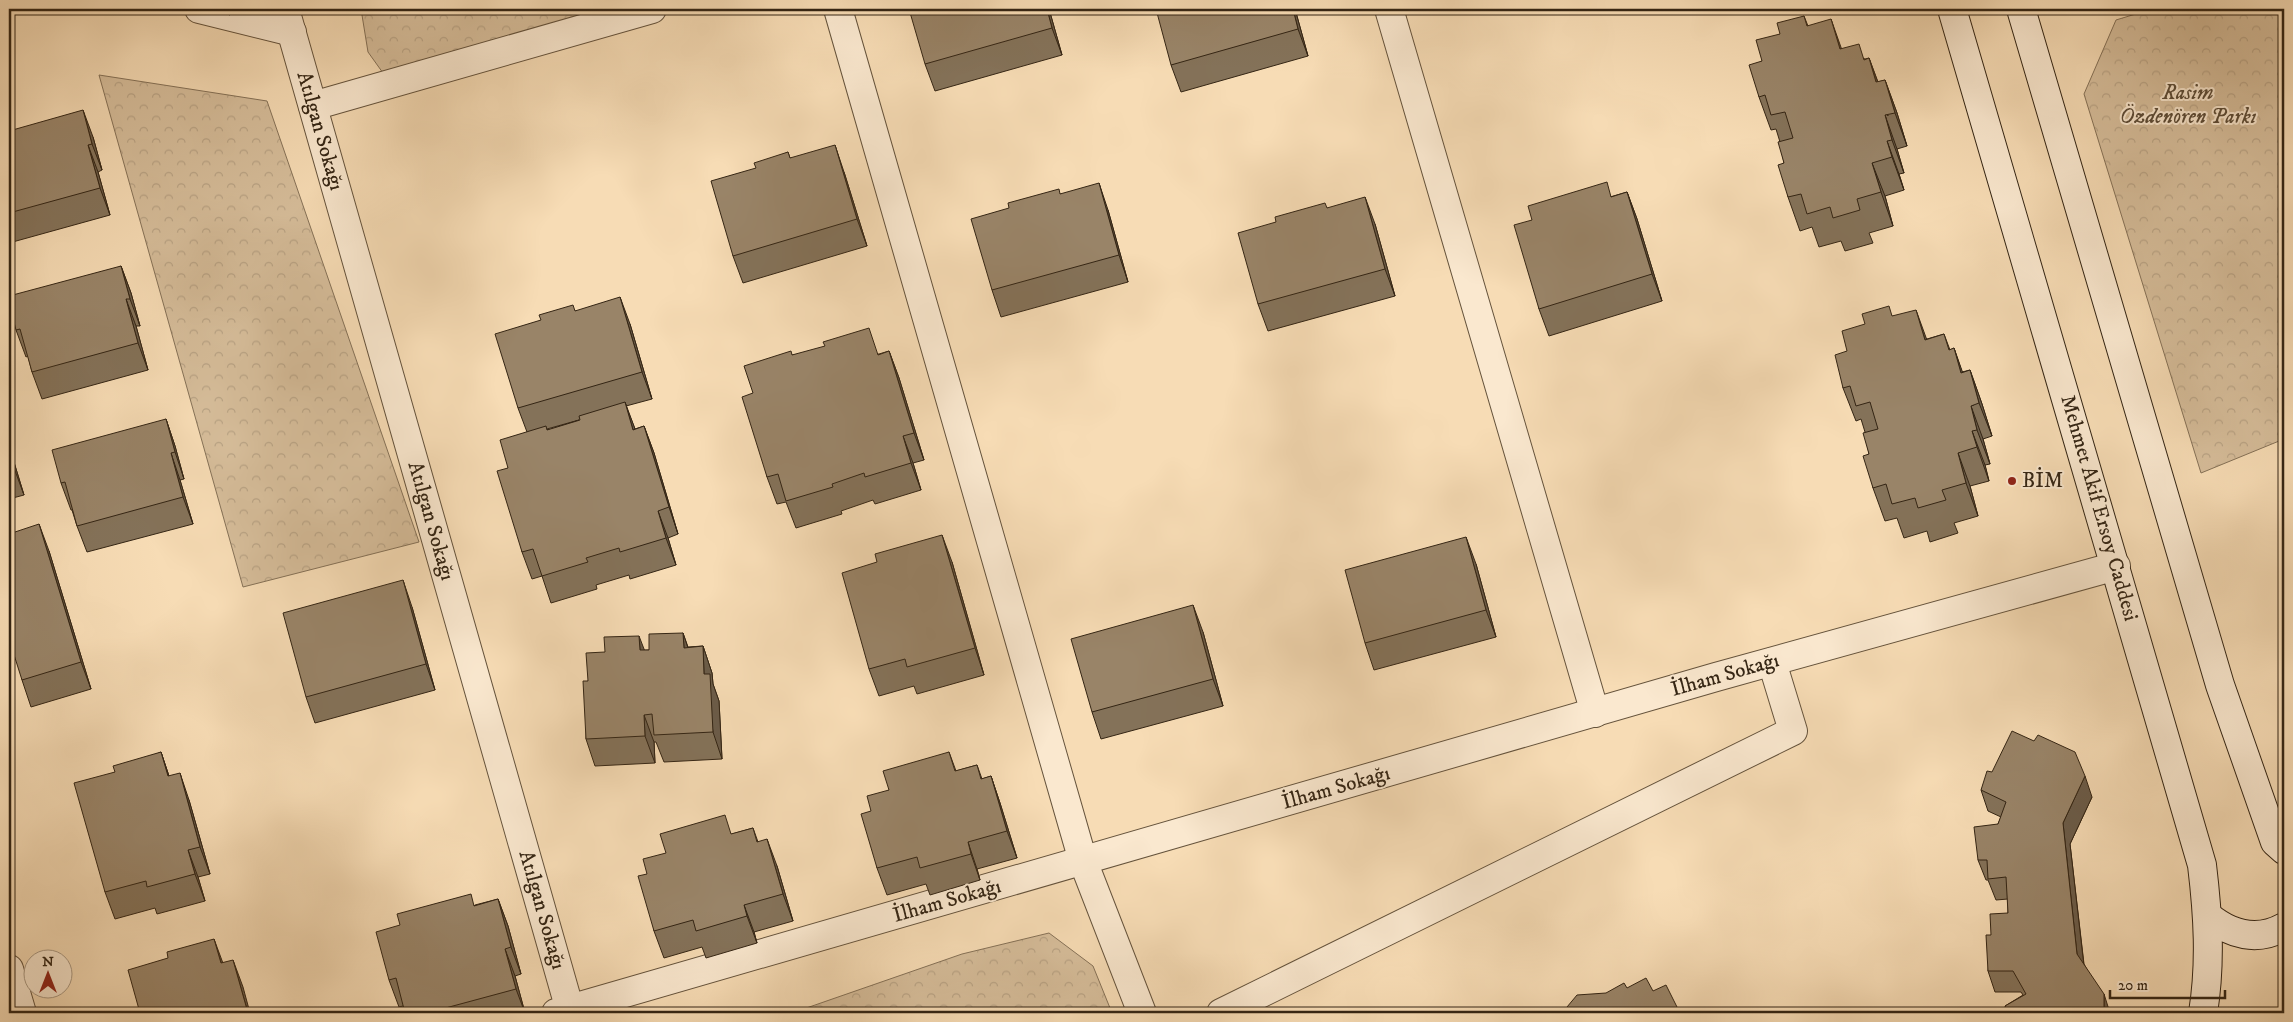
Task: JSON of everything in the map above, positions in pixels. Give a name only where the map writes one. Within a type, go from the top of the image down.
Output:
[{"type":"street","points":[[199,9],[289,20]]},
{"type":"street","points":[[313,106],[652,9]]},
{"type":"street","points":[[838,9],[1083,861],[1142,1013]]},
{"type":"street","points":[[1389,9],[1595,713]]},
{"type":"street","name":"Mehmet Akif Ersoy Caddesi","points":[[1952,9],[2202,865],[2208,916],[2209,954],[2203,1013]]},
{"type":"street","points":[[2021,9],[2220,685],[2275,842],[2284,850]]},
{"type":"street","name":"Atılgan Sokağı","points":[[289,20],[563,1011]]},
{"type":"street","name":"İlham Sokağı","points":[[563,1011],[1772,662],[2116,566]]},
{"type":"street","points":[[1221,1013],[1793,731],[1772,662]]},
{"type":"street","points":[[2208,916],[2220,926],[2235,933],[2252,936],[2268,934],[2284,927]]},
{"type":"street","points":[[9,969],[22,1013]]},
{"type":"green space","points":[[361,9],[618,9],[383,73],[368,52]]},
{"type":"green space","name":"Rasim Özdenören Parkı","points":[[2152,9],[2284,9],[2284,439],[2201,473],[2084,94],[2116,20]]},
{"type":"green space","points":[[99,75],[267,101],[419,542],[243,587]]},
{"type":"green space","points":[[1049,933],[1093,966],[1112,1013],[792,1013],[962,954]]},
{"type":"building","points":[[909,9],[1047,9],[1052,28],[925,64]]},
{"type":"building","points":[[1156,9],[1293,9],[1298,29],[1171,65]]},
{"type":"building","points":[[1804,16],[1807,26],[1831,19],[1840,49],[1859,44],[1864,60],[1869,58],[1876,82],[1885,80],[1895,113],[1885,115],[1892,140],[1887,141],[1892,157],[1872,163],[1881,192],[1857,199],[1860,210],[1833,218],[1830,207],[1807,214],[1801,194],[1788,197],[1778,165],[1784,163],[1778,142],[1793,138],[1785,112],[1771,115],[1765,95],[1759,97],[1749,65],[1762,61],[1756,40],[1780,34],[1777,23]]},
{"type":"building","points":[[83,110],[92,144],[88,145],[100,188],[9,213],[9,131]]},
{"type":"building","points":[[835,145],[857,219],[733,256],[711,181],[756,168],[754,163],[788,152],[790,158]]},
{"type":"building","points":[[1607,182],[1611,197],[1627,192],[1652,274],[1539,309],[1514,225],[1532,220],[1528,206]]},
{"type":"building","points":[[1099,183],[1119,255],[992,290],[971,219],[1009,208],[1008,203],[1059,189],[1060,194]]},
{"type":"building","points":[[1365,197],[1385,269],[1258,304],[1238,233],[1276,222],[1275,217],[1325,203],[1327,208]]},
{"type":"building","points":[[121,266],[130,299],[126,299],[138,343],[32,372],[20,329],[16,330],[9,296]]},
{"type":"building","points":[[620,297],[642,372],[518,408],[495,334],[541,320],[539,315],[573,305],[575,311]]},
{"type":"building","points":[[1889,306],[1892,316],[1916,310],[1925,340],[1944,334],[1949,350],[1954,348],[1961,373],[1970,370],[1979,403],[1971,406],[1977,430],[1972,431],[1977,447],[1958,453],[1966,483],[1942,490],[1946,500],[1918,508],[1915,498],[1892,504],[1886,484],[1873,488],[1863,456],[1869,454],[1863,433],[1878,429],[1870,402],[1856,406],[1850,386],[1843,388],[1835,355],[1847,351],[1842,331],[1865,324],[1862,314]]},
{"type":"building","points":[[869,328],[878,355],[889,351],[914,433],[903,436],[911,463],[865,477],[864,473],[832,484],[833,487],[786,501],[778,474],[767,477],[742,397],[753,393],[744,366],[791,351],[792,355],[825,346],[823,342]]},
{"type":"building","points":[[625,402],[633,430],[644,426],[669,507],[658,511],[666,538],[620,552],[619,548],[586,558],[588,562],[542,576],[533,549],[522,552],[497,471],[508,468],[500,440],[546,426],[547,430],[580,420],[579,416]]},
{"type":"building","points":[[166,419],[175,452],[171,453],[183,497],[77,526],[65,482],[61,483],[52,450]]},
{"type":"building","points":[[9,451],[14,468],[9,469]]},
{"type":"building","points":[[39,524],[81,662],[22,680],[9,639],[9,534]]},
{"type":"building","points":[[942,535],[975,648],[907,667],[905,659],[869,669],[842,573],[877,562],[875,554]]},
{"type":"building","points":[[1466,537],[1486,610],[1365,643],[1345,570]]},
{"type":"building","points":[[403,580],[426,664],[306,697],[283,613]]},
{"type":"building","points":[[1193,605],[1213,679],[1092,712],[1071,639]]},
{"type":"building","points":[[683,633],[684,648],[703,646],[704,674],[710,674],[713,732],[654,735],[652,714],[644,715],[645,736],[586,739],[583,681],[588,681],[586,653],[605,652],[604,637],[639,636],[640,650],[649,650],[649,634]]},
{"type":"building","points":[[2012,731],[2034,741],[2038,735],[2075,752],[2085,776],[2063,823],[2077,954],[2104,994],[2104,1013],[2009,1013],[2005,1006],[2026,994],[2013,971],[1988,971],[1986,935],[1991,935],[1990,914],[2008,913],[2006,877],[1988,879],[1987,860],[1978,860],[1974,827],[1998,824],[2006,802],[1981,790],[1987,771],[1992,772]]},
{"type":"building","points":[[161,752],[168,776],[180,773],[200,847],[188,850],[195,874],[147,887],[146,881],[105,892],[74,783],[115,772],[113,766]]},
{"type":"building","points":[[949,752],[955,771],[977,765],[981,779],[991,776],[1007,831],[968,842],[971,854],[920,868],[917,857],[877,868],[861,814],[871,811],[867,796],[889,790],[883,771]]},
{"type":"building","points":[[725,815],[731,834],[753,828],[757,842],[767,839],[783,894],[744,905],[747,916],[696,931],[693,920],[654,931],[638,876],[647,874],[643,859],[666,853],[660,834]]},
{"type":"building","points":[[471,894],[474,906],[498,899],[511,947],[505,949],[516,989],[427,1013],[405,1013],[396,978],[389,980],[376,932],[400,925],[397,914]]},
{"type":"building","points":[[214,939],[221,963],[233,960],[248,1013],[140,1013],[128,970],[168,958],[167,952]]},
{"type":"building","points":[[1646,978],[1653,991],[1666,985],[1680,1013],[1562,1013],[1577,995],[1606,993],[1624,983],[1627,988]]},
{"type":"place","name":"BİM","points":[[2012,481]]}]
